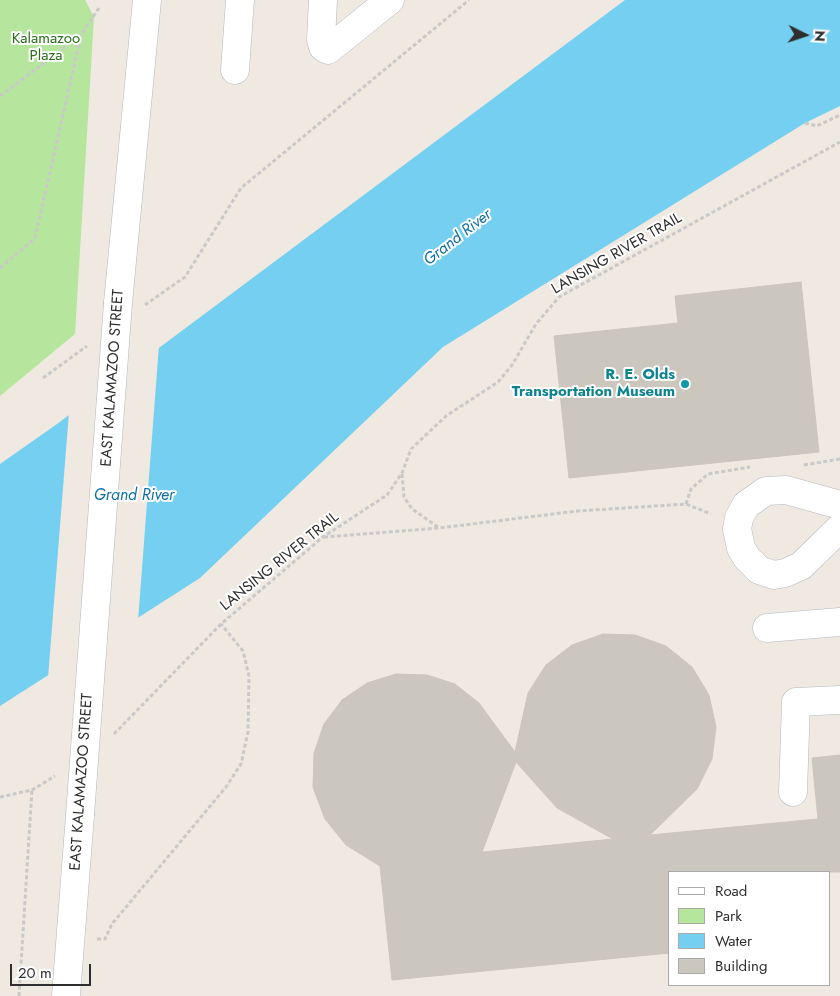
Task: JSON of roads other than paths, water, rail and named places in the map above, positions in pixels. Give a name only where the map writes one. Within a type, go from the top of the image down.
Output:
[{"type":"street","name":"EAST KALAMAZOO STREET","points":[[66,996],[80,816],[128,307],[147,0]]},
{"type":"street","points":[[235,70],[240,0]]},
{"type":"street","points":[[323,0],[321,40],[323,46],[328,50],[390,0]]},
{"type":"street","points":[[840,504],[786,490],[772,490],[763,492],[749,502],[742,511],[737,525],[738,540],[747,558],[759,570],[774,575],[785,573],[801,566],[840,528]]},
{"type":"street","points":[[767,628],[840,622]]},
{"type":"street","points":[[793,792],[796,702],[840,700]]},
{"type":"water","name":"Grand River","points":[[625,0],[840,0],[840,106],[805,123],[443,347],[200,578],[0,706],[0,464],[57,424]]},
{"type":"place","name":"R. E. Olds Transportation Museum","points":[[685,384]]},
{"type":"park label","name":"Kalamazoo Plaza","points":[[46,48]]}]
